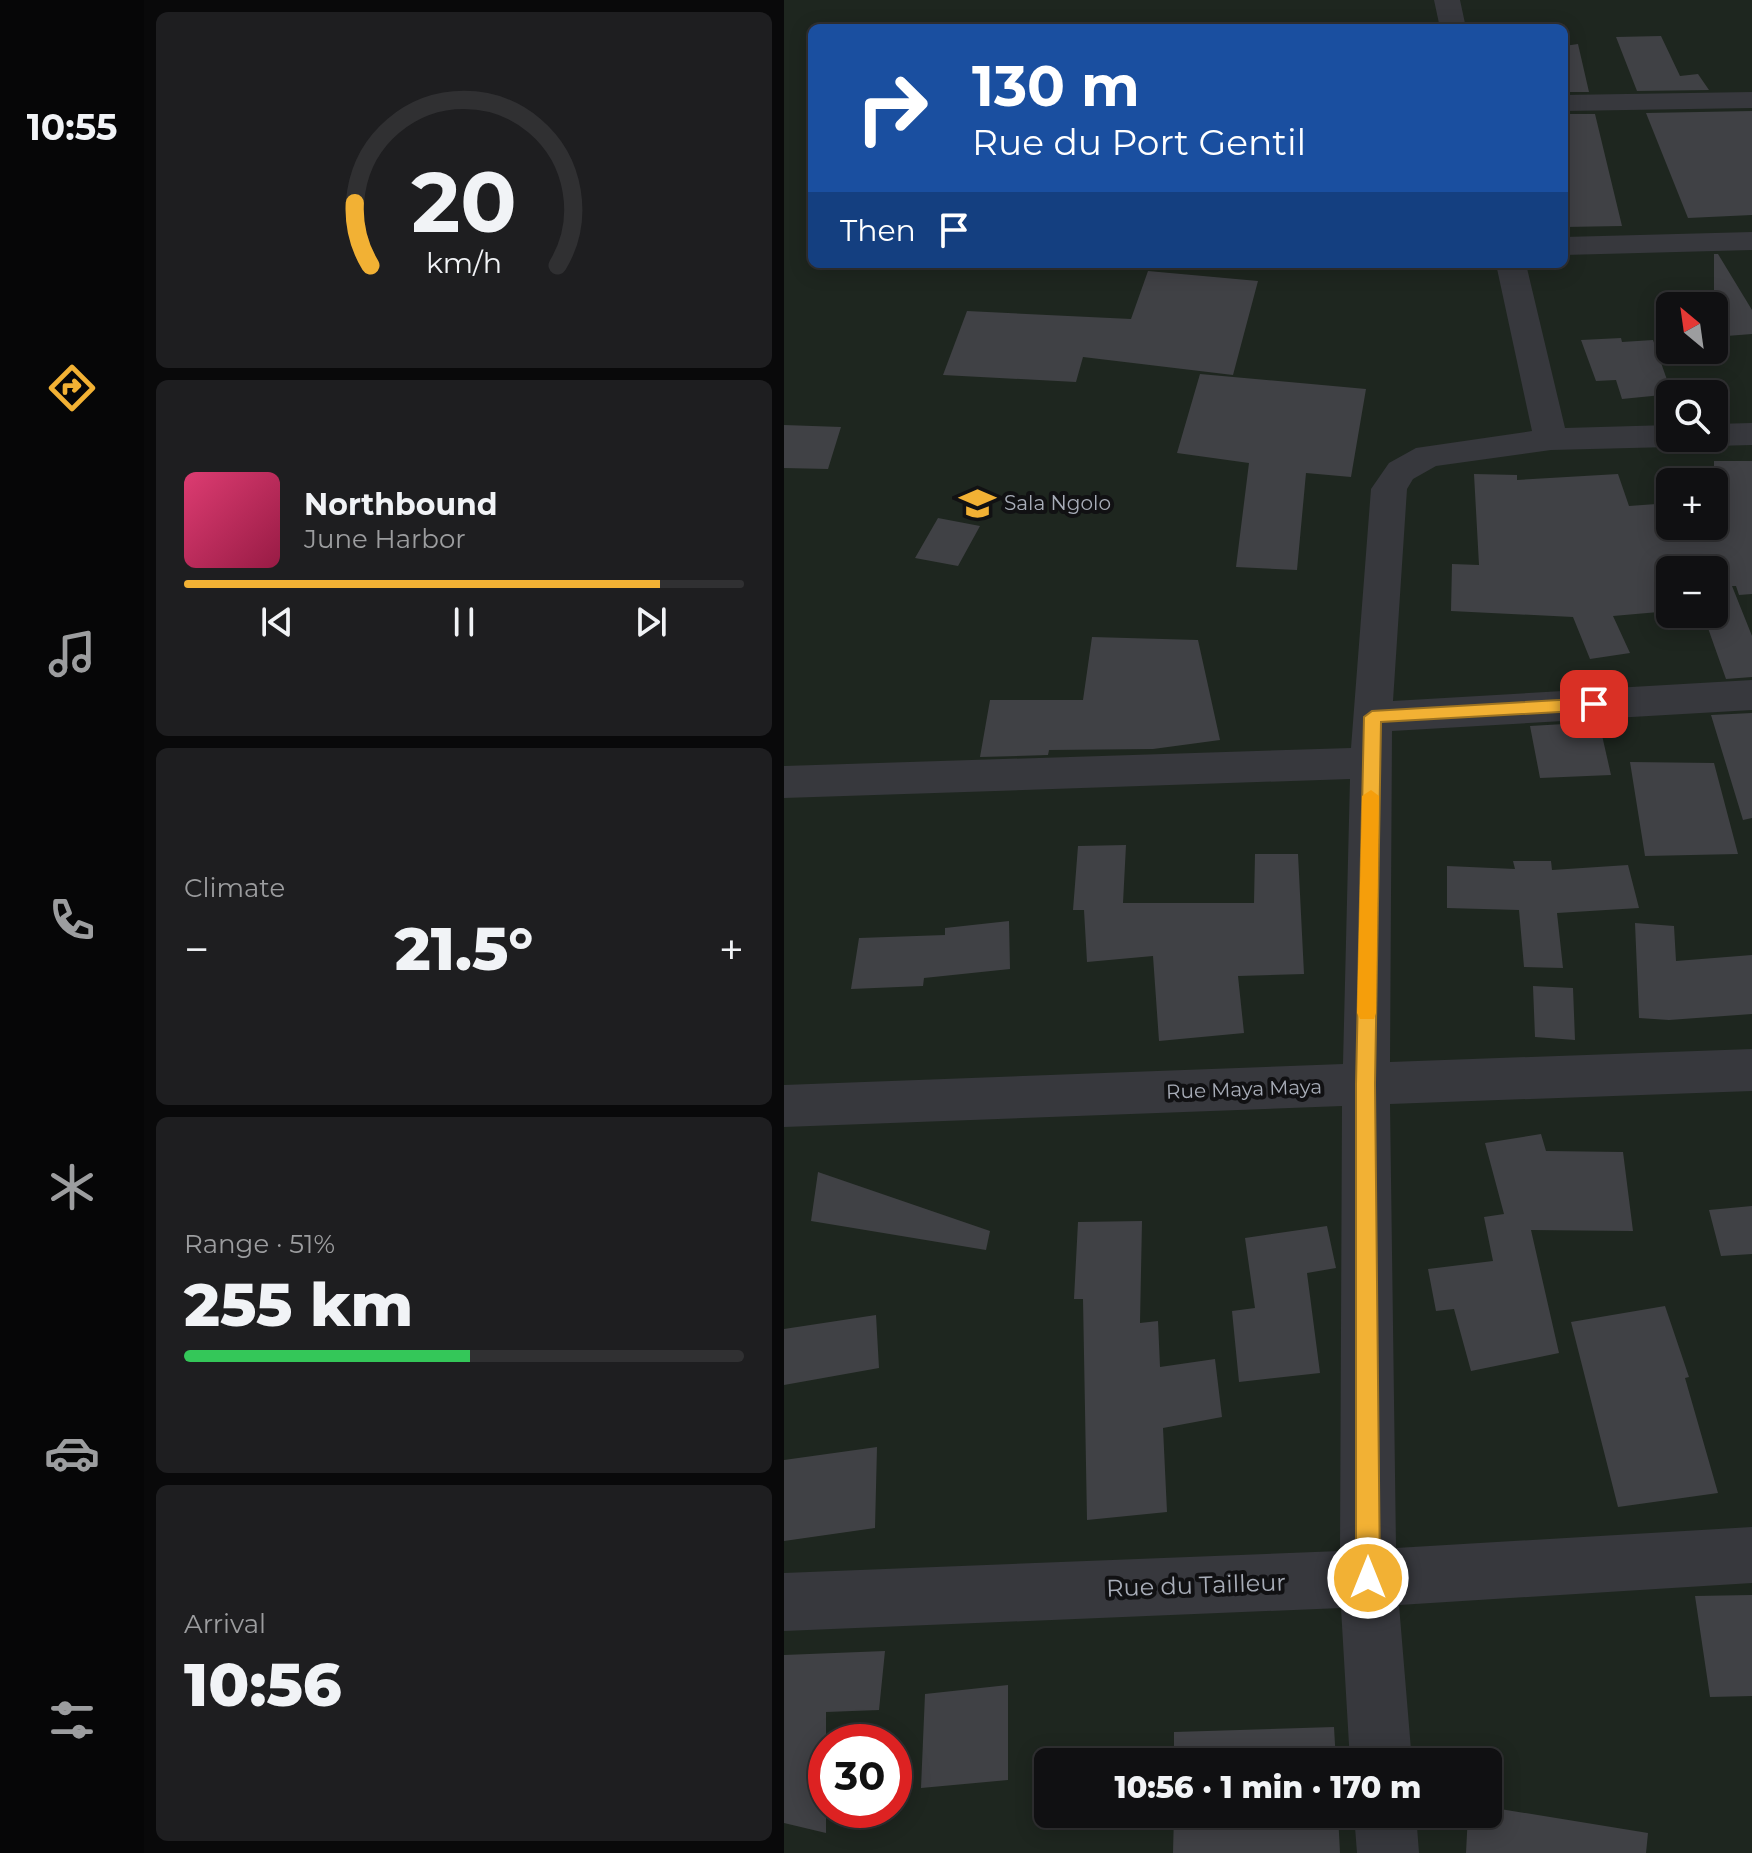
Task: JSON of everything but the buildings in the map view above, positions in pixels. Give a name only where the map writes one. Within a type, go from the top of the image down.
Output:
[{"type":"street","points":[[1447,0],[1452,24]]},
{"type":"street","points":[[1568,103],[1752,100]]},
{"type":"street","points":[[1568,246],[1752,241]]},
{"type":"street","points":[[1512,268],[1551,439]]},
{"type":"street","points":[[1728,435],[1752,434]]},
{"type":"street","points":[[1380,1748],[1368,1578],[1366,1084],[1372,740],[1389,489],[1401,471],[1428,456],[1551,439],[1656,436]]},
{"type":"street","points":[[784,782],[1372,740],[1752,695]]},
{"type":"street","name":"Rue Maya Maya","points":[[784,1106],[1752,1070]]},
{"type":"street","name":"Rue du Tailleur","points":[[784,1602],[1368,1578],[1752,1555]]},
{"type":"street","points":[[1386,1828],[1388,1853]]},
{"type":"shaded area","points":[[784,0],[1752,0],[1752,1853],[784,1853]]},
{"type":"slow traffic","points":[[1367,1013],[1371,796]]},
{"type":"place","name":"Sala Ngolo","points":[[978,503]]},
{"type":"route","points":[[1368,1578],[1366,1084],[1372,717],[1594,704]]}]
